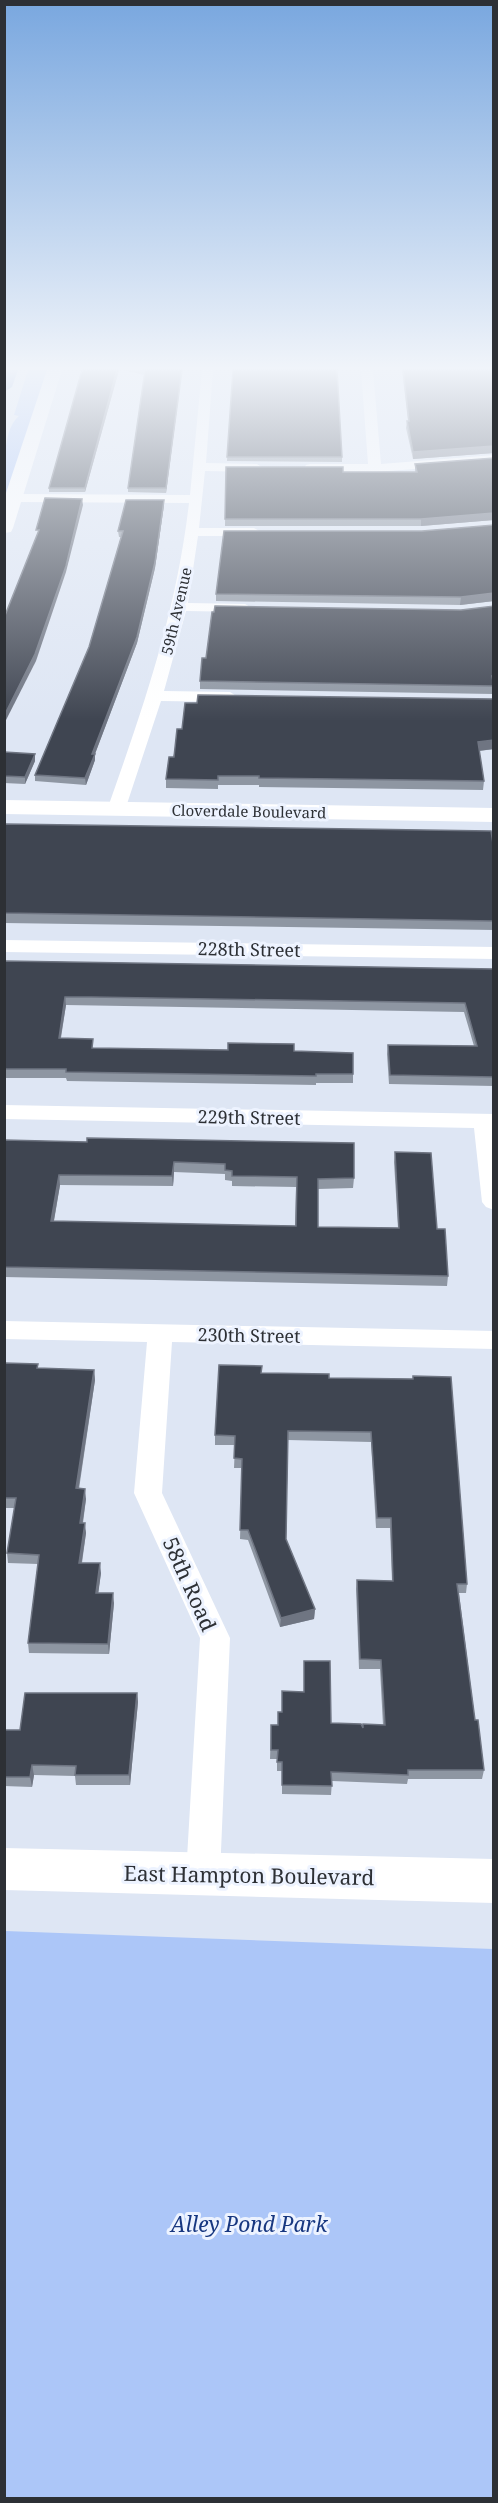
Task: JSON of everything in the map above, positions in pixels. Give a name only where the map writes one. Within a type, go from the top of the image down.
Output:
[{"type":"street","points":[[4,528],[18,487]]},
{"type":"street","name":"59th Avenue","points":[[116,810],[155,696],[179,607],[193,532],[196,487]]},
{"type":"street","points":[[15,498],[195,500]]},
{"type":"street","points":[[193,532],[269,532]]},
{"type":"street","points":[[179,607],[259,608]]},
{"type":"street","points":[[155,696],[248,697]]},
{"type":"street","name":"Cloverdale Boulevard","points":[[4,807],[494,815]]},
{"type":"street","name":"228th Street","points":[[4,946],[494,952]]},
{"type":"street","name":"229th Street","points":[[4,1112],[489,1121]]},
{"type":"street","points":[[489,1121],[494,1202]]},
{"type":"street","name":"230th Street","points":[[4,1330],[494,1340]]},
{"type":"street","name":"58th Road","points":[[160,1333],[148,1493],[215,1638],[203,1875]]},
{"type":"street","name":"East Hampton Boulevard","points":[[4,1869],[494,1881]]},
{"type":"green space","points":[[4,487],[11,487],[5,505]]},
{"type":"green space","name":"Alley Pond Park","points":[[5,1931],[493,1949],[493,2498],[5,2498]]},
{"type":"building","points":[[49,487],[85,487],[85,488]]},
{"type":"building","points":[[128,487],[166,487],[166,488]]},
{"type":"building","points":[[226,487],[494,487],[494,513],[421,519],[225,519]]},
{"type":"building","points":[[45,498],[82,499],[66,566],[35,654],[4,716],[4,618],[39,530],[36,530]]},
{"type":"building","points":[[126,500],[164,500],[155,562],[137,637],[85,778],[35,775],[89,647],[123,531],[118,531]]},
{"type":"building","points":[[494,525],[494,593],[461,597],[216,594],[224,531],[422,531]]},
{"type":"building","points":[[215,606],[461,610],[494,606],[494,676],[492,676],[494,686],[200,681],[202,658],[206,658],[212,612]]},
{"type":"building","points":[[198,695],[494,699],[494,740],[478,742],[484,781],[259,778],[259,776],[218,776],[218,780],[166,779],[169,757],[174,757],[177,729],[182,729],[185,703],[197,703]]},
{"type":"building","points":[[4,752],[35,754],[25,777],[4,776]]},
{"type":"building","points":[[4,824],[491,831],[494,850],[494,921],[4,913]]},
{"type":"building","points":[[4,961],[494,969],[494,1077],[390,1075],[388,1045],[477,1046],[465,1003],[65,997],[59,1038],[93,1039],[92,1048],[228,1050],[228,1043],[294,1044],[294,1051],[353,1053],[353,1074],[316,1074],[316,1076],[4,1069]]},
{"type":"building","points":[[87,1138],[354,1143],[354,1178],[318,1179],[318,1227],[399,1228],[395,1152],[431,1153],[437,1229],[445,1229],[448,1276],[4,1267],[4,1140],[87,1142]],"holes":[[[174,1162],[225,1164],[225,1170],[232,1171],[232,1176],[297,1177],[296,1226],[51,1221],[59,1175],[172,1176]]]},
{"type":"building","points":[[4,1363],[38,1364],[37,1368],[94,1370],[76,1488],[85,1489],[80,1523],[85,1523],[79,1563],[100,1563],[96,1593],[113,1593],[108,1644],[28,1643],[39,1555],[7,1553],[16,1498],[4,1498]]},
{"type":"building","points":[[219,1365],[262,1366],[261,1373],[329,1374],[329,1378],[451,1377],[467,1584],[457,1584],[484,1770],[408,1770],[408,1775],[331,1772],[332,1786],[282,1785],[282,1762],[277,1762],[278,1750],[271,1750],[271,1725],[278,1725],[278,1712],[282,1712],[282,1691],[304,1692],[304,1661],[330,1661],[331,1723],[361,1724],[363,1728],[363,1724],[385,1725],[381,1660],[360,1659],[357,1580],[393,1581],[391,1518],[377,1518],[371,1432],[288,1431],[286,1539],[315,1609],[281,1618],[248,1530],[240,1530],[242,1459],[234,1458],[235,1436],[215,1435]]},
{"type":"building","points":[[25,1693],[137,1693],[129,1775],[75,1775],[76,1766],[32,1765],[30,1777],[4,1777],[4,1730],[20,1730]]}]
